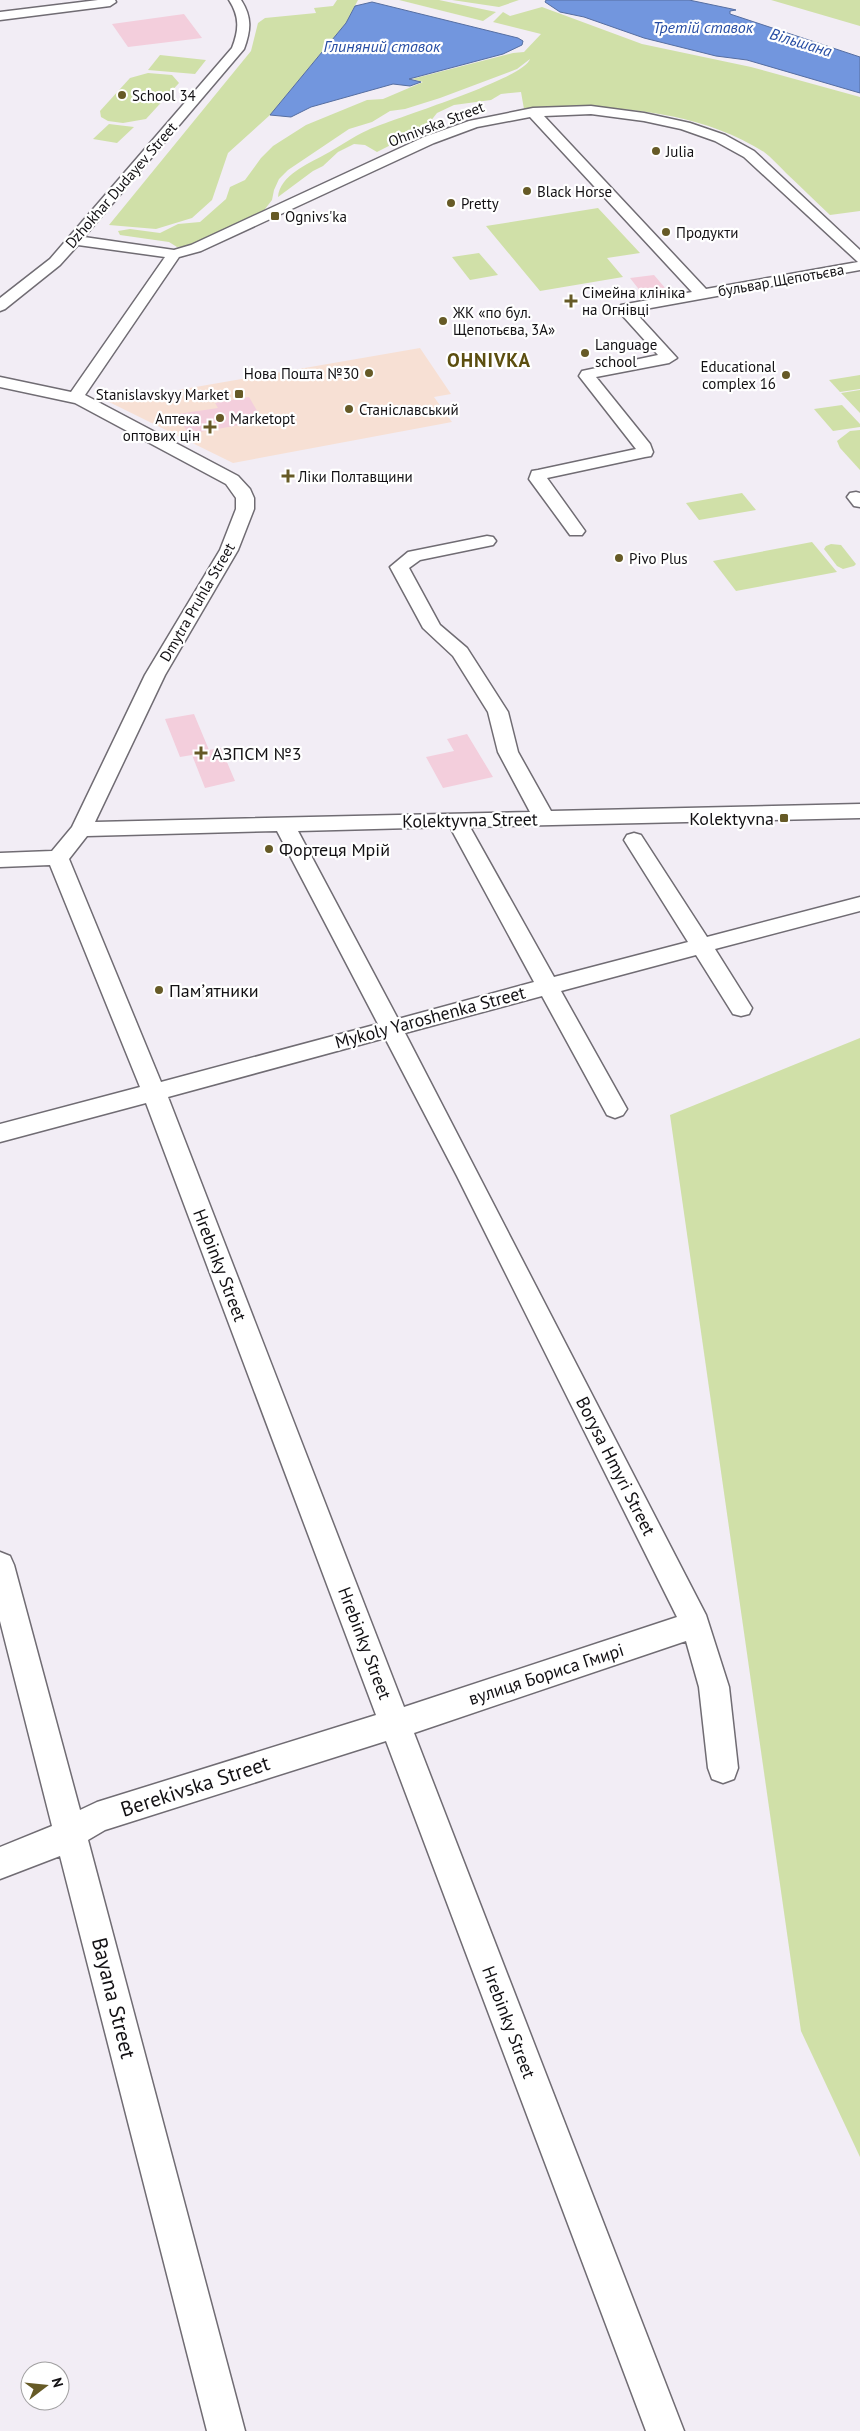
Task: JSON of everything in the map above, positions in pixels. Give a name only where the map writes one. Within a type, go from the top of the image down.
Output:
[{"type":"street","name":"Dzhokhar Dudayev Street","points":[[0,306],[55,262],[238,49],[246,28],[240,8],[235,0]]},
{"type":"street","points":[[0,16],[110,2]]},
{"type":"street","name":"Ohnivska Street","points":[[174,254],[196,248],[429,140],[474,124],[533,112],[562,110],[609,111],[685,126],[720,138],[749,154],[860,258]]},
{"type":"street","name":"бульвар Щепотьєва","points":[[533,112],[701,293]]},
{"type":"street","points":[[74,240],[174,254],[75,398]]},
{"type":"street","name":"бульвар Щепотьєва","points":[[576,531],[538,479],[538,474],[645,452],[644,448],[587,376],[588,374],[668,358],[626,311],[626,308],[701,293],[860,266]]},
{"type":"street","name":"Dmytra Pruhla Street","points":[[0,382],[75,398],[232,480],[245,498],[245,509],[229,550],[155,675],[80,829]]},
{"type":"street","points":[[487,541],[414,556],[399,567],[432,628],[460,652],[498,712],[508,752],[544,818]]},
{"type":"street","name":"Kolektyvna Street","points":[[80,829],[860,810]]},
{"type":"street","points":[[456,820],[614,1109]]},
{"type":"street","name":"Borysa Hmyri Street","points":[[284,824],[469,1176],[696,1624],[714,1688],[723,1768]]},
{"type":"street","points":[[0,860],[58,858],[80,829]]},
{"type":"street","points":[[634,840],[741,1008]]},
{"type":"street","name":"Hrebinky Street","points":[[58,858],[154,1093],[665,2431]]},
{"type":"street","name":"Mykoly Yaroshenka Street","points":[[0,1133],[154,1093],[547,985],[860,904]]},
{"type":"street","name":"Bayana Street","points":[[0,1565],[71,1831],[226,2431]]},
{"type":"street","name":"вулиця Бориса Гмирі","points":[[396,1723],[696,1624]]},
{"type":"street","name":"Berekivska Street","points":[[0,1862],[52,1844],[97,1817],[396,1723]]},
{"type":"shaded area","points":[[420,348],[451,394],[434,397],[452,422],[233,463],[109,402]]},
{"type":"green space","points":[[337,0],[358,0],[346,23],[270,115],[228,153],[212,200],[192,218],[156,229],[109,225],[251,51],[258,23],[265,18],[316,13],[314,8],[333,6]]},
{"type":"green space","points":[[399,0],[439,0],[496,12],[483,21]]},
{"type":"green space","points":[[452,0],[519,0],[499,7]]},
{"type":"green space","points":[[771,0],[860,0],[860,26]]},
{"type":"green space","points":[[542,7],[642,44],[751,67],[860,97],[860,211],[830,215],[764,152],[737,137],[708,126],[648,112],[617,109],[585,107],[524,109],[521,92],[501,94],[491,100],[454,105],[437,113],[426,127],[377,152],[365,145],[354,144],[338,152],[323,166],[313,171],[278,197],[280,189],[289,176],[356,136],[382,124],[456,98],[506,77],[522,67],[530,59],[517,69],[440,98],[405,109],[390,111],[372,122],[349,129],[288,170],[279,179],[272,200],[262,213],[190,246],[177,247],[169,242],[120,235],[118,231],[130,229],[160,233],[178,224],[200,222],[226,199],[230,187],[245,180],[261,158],[273,146],[306,125],[367,100],[383,99],[423,82],[412,79],[513,53],[524,52],[541,34],[493,22],[503,12],[510,16]]},
{"type":"green space","points":[[160,55],[206,60],[195,74],[148,70]]},
{"type":"green space","points":[[148,73],[172,75],[179,83],[146,119],[123,123],[108,121],[101,117],[100,111],[130,78]]},
{"type":"green space","points":[[109,124],[134,127],[117,143],[93,139]]},
{"type":"green space","points":[[598,208],[640,253],[607,258],[623,277],[540,291],[486,226]]},
{"type":"green space","points":[[479,253],[498,275],[470,280],[452,257]]},
{"type":"green space","points":[[860,375],[860,389],[840,392],[829,380]]},
{"type":"green space","points":[[860,390],[860,413],[841,393]]},
{"type":"green space","points":[[842,405],[860,424],[860,427],[833,431],[814,409]]},
{"type":"green space","points":[[860,430],[860,470],[840,448],[837,441],[850,431]]},
{"type":"green space","points":[[742,493],[756,510],[699,520],[686,503]]},
{"type":"green space","points":[[812,542],[837,572],[736,591],[713,561]]},
{"type":"green space","points":[[831,544],[841,545],[856,564],[843,569],[837,566],[824,549]]},
{"type":"green space","points":[[860,1038],[860,2157],[801,2031],[670,1115]]},
{"type":"water","name":"Третій ставок","points":[[546,0],[689,0],[736,10],[730,11],[730,14],[860,57],[860,93],[747,60],[716,56],[644,38],[584,17],[560,12],[545,2]]},
{"type":"water","name":"Глиняний ставок","points":[[372,2],[518,38],[523,41],[522,45],[503,54],[409,79],[421,82],[410,86],[393,84],[311,107],[291,117],[270,115],[346,23],[355,6]]},
{"type":"building","points":[[184,14],[202,38],[128,47],[112,24]]},
{"type":"building","points":[[654,275],[666,289],[641,292],[630,278]]},
{"type":"building","name":"Marketopt","points":[[249,397],[263,421],[188,434],[178,414],[218,408],[215,403]]},
{"type":"building","name":"АЗПСМ №3","points":[[194,714],[209,750],[221,748],[235,781],[205,788],[192,755],[180,757],[165,719]]},
{"type":"building","points":[[467,734],[493,777],[443,788],[426,757],[454,751],[447,739]]},
{"type":"place","name":"School 34","points":[[122,95]]},
{"type":"place","name":"Julia","points":[[656,151]]},
{"type":"place","name":"Black Horse","points":[[527,191]]},
{"type":"place","name":"Pretty","points":[[451,203]]},
{"type":"place","name":"Ognivs'ka","points":[[275,216]]},
{"type":"place","name":"Продукти","points":[[666,232]]},
{"type":"place","name":"Сімейна клініка на Огнівці","points":[[571,301]]},
{"type":"place","name":"ЖК «по бул. Щепотьєва, 3А»","points":[[443,321]]},
{"type":"place","name":"Language school","points":[[585,353]]},
{"type":"place","name":"Нова Пошта №30","points":[[369,373]]},
{"type":"place","name":"Educational complex 16","points":[[786,375]]},
{"type":"place","name":"Stanislavskyy Market","points":[[239,394]]},
{"type":"place","name":"Станіславський","points":[[349,409]]},
{"type":"place","name":"Marketopt","points":[[220,418]]},
{"type":"place","name":"Аптека оптових цін","points":[[210,427]]},
{"type":"place","name":"Ліки Полтавщини","points":[[288,476]]},
{"type":"place","name":"Pivo Plus","points":[[619,558]]},
{"type":"place","name":"АЗПСМ №3","points":[[201,753]]},
{"type":"place","name":"Kolektyvna","points":[[784,818]]},
{"type":"place","name":"Фортеця Мрій","points":[[269,849]]},
{"type":"place","name":"Памʼятники","points":[[159,990]]},
{"type":"district","name":"OHNIVKA","points":[[489,360]]},
{"type":"water label","name":"Вільшана","points":[[801,42]]}]
